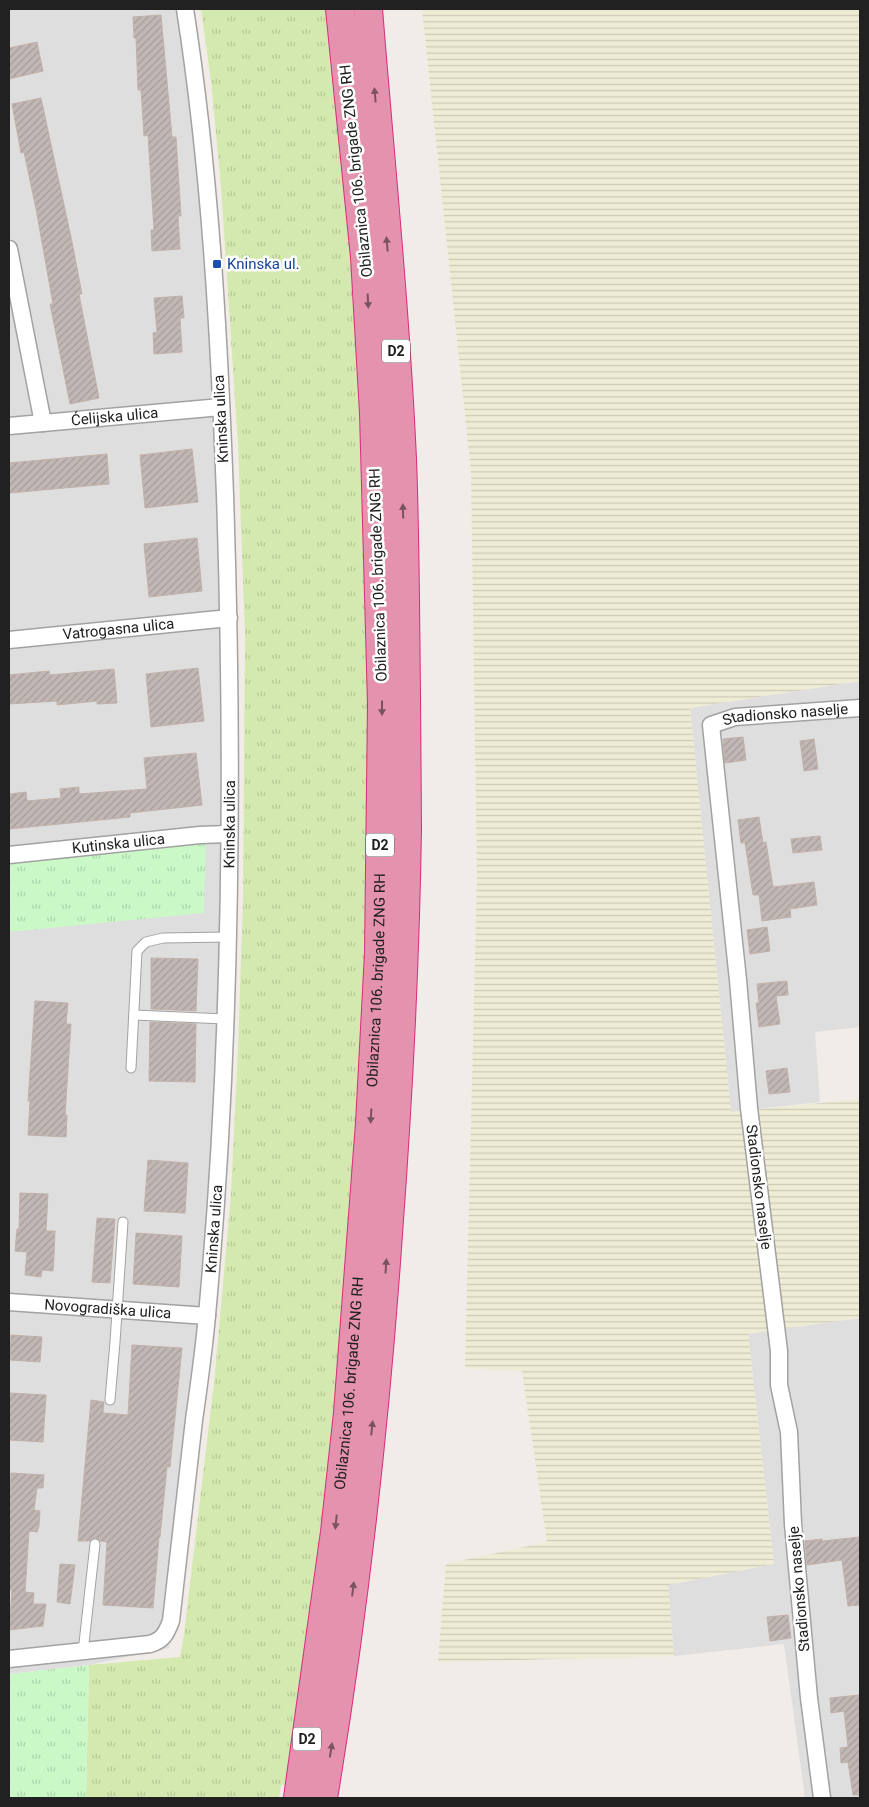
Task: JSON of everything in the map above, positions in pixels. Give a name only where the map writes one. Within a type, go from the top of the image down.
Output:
[{"type":"highway","name":"Obilaznica 106. brigade ZNG RH","points":[[298,1798],[335,1532],[347,1422],[370,1123],[379,953],[382,704],[374,413],[365,257],[340,9]]},
{"type":"highway","name":"Obilaznica 106. brigade ZNG RH","points":[[323,1798],[360,1535],[384,1299],[400,1053],[407,830],[402,459],[395,331],[368,9]]},
{"type":"street","name":"Kninska ulica","points":[[83,1652],[158,1642],[164,1637],[171,1622],[207,1316],[218,1156],[227,937],[229,618],[221,407],[204,166],[186,9]]},
{"type":"street","points":[[9,250],[43,423]]},
{"type":"street","name":"Ćelijska ulica","points":[[9,426],[221,407]]},
{"type":"street","name":"Vatrogasna ulica","points":[[9,640],[229,618]]},
{"type":"street","name":"Stadionsko naselje","points":[[822,1798],[809,1698],[793,1524],[789,1432],[779,1386],[779,1351],[749,1108],[738,980],[711,725],[735,717],[860,708]]},
{"type":"street","name":"Kutinska ulica","points":[[9,855],[200,835],[229,834]]},
{"type":"street","name":"Novogradiška ulica","points":[[9,1302],[207,1316]]},
{"type":"street","points":[[9,1660],[83,1652]]},
{"type":"lane","points":[[131,1068],[137,951],[146,942],[163,938],[227,937]]},
{"type":"lane","points":[[134,1015],[225,1020]]},
{"type":"lane","points":[[110,1400],[123,1222]]},
{"type":"lane","points":[[83,1652],[95,1544]]},
{"type":"shaded area","points":[[9,9],[181,9],[186,37],[214,395],[224,630],[220,1028],[202,1305],[169,1648],[89,1665],[9,1674]]},
{"type":"shaded area","points":[[422,9],[860,9],[860,681],[690,708],[731,1112],[860,1099],[860,1318],[748,1334],[774,1564],[668,1585],[674,1656],[438,1662],[446,1564],[547,1542],[522,1371],[465,1368],[477,877],[471,471]]},
{"type":"shaded area","points":[[860,681],[860,1027],[815,1032],[820,1102],[731,1112],[690,708]]},
{"type":"shaded area","points":[[860,1318],[860,1798],[805,1798],[784,1644],[674,1656],[668,1585],[774,1564],[748,1333]]},
{"type":"green space","points":[[201,9],[331,9],[361,336],[373,852],[342,1399],[294,1785],[281,1785],[279,1798],[86,1798],[89,1665],[180,1657],[215,1374],[231,1194],[243,901],[245,635],[238,446],[221,186],[211,82]]},
{"type":"green space","points":[[206,844],[204,913],[9,932],[9,863]]},
{"type":"green space","points":[[89,1665],[86,1798],[9,1798],[9,1674]]},
{"type":"building","points":[[161,15],[172,137],[176,137],[181,216],[178,216],[180,249],[152,251],[151,230],[154,230],[148,135],[144,136],[141,90],[138,90],[136,38],[134,38],[133,17]]},
{"type":"building","points":[[37,42],[43,71],[9,79],[9,48]]},
{"type":"building","points":[[41,98],[72,242],[82,294],[79,294],[99,398],[70,404],[50,304],[53,304],[36,209],[24,152],[21,153],[12,104]]},
{"type":"building","points":[[182,296],[184,318],[180,318],[182,352],[154,354],[153,333],[157,332],[154,298]]},
{"type":"building","points":[[192,449],[198,502],[145,508],[140,455]]},
{"type":"building","points":[[107,454],[109,484],[9,493],[9,463]]},
{"type":"building","points":[[197,538],[202,591],[149,597],[144,544]]},
{"type":"building","points":[[198,668],[204,721],[151,727],[146,674]]},
{"type":"building","points":[[114,669],[117,703],[97,704],[97,701],[57,705],[57,701],[9,704],[9,675],[49,671],[50,675]]},
{"type":"building","points":[[743,737],[746,760],[725,763],[723,739]]},
{"type":"building","points":[[814,739],[818,769],[804,771],[800,741]]},
{"type":"building","points":[[196,753],[202,805],[130,813],[130,817],[9,829],[9,794],[26,792],[27,801],[61,798],[60,789],[79,787],[79,794],[147,789],[144,758]]},
{"type":"building","points":[[759,817],[763,843],[766,842],[773,887],[814,882],[817,905],[790,909],[791,917],[762,921],[759,895],[753,895],[745,843],[741,843],[738,820]]},
{"type":"building","points":[[820,836],[822,850],[793,853],[791,839]]},
{"type":"building","points":[[767,927],[770,951],[750,954],[747,930]]},
{"type":"building","points":[[151,958],[198,959],[196,1011],[151,1009]]},
{"type":"building","points":[[787,981],[788,995],[776,996],[780,1024],[759,1027],[756,1003],[759,1003],[757,984]]},
{"type":"building","points":[[35,1001],[68,1003],[66,1024],[71,1024],[65,1115],[67,1115],[66,1137],[28,1135],[30,1101],[28,1101]]},
{"type":"building","points":[[150,1022],[196,1024],[195,1082],[149,1081]]},
{"type":"building","points":[[787,1068],[790,1092],[769,1094],[766,1071]]},
{"type":"building","points":[[148,1160],[188,1163],[185,1213],[144,1211]]},
{"type":"building","points":[[20,1193],[48,1194],[46,1231],[55,1231],[53,1271],[42,1270],[41,1277],[25,1275],[27,1252],[15,1251],[17,1229],[19,1229]]},
{"type":"building","points":[[97,1218],[115,1219],[110,1283],[92,1282]]},
{"type":"building","points":[[136,1233],[182,1236],[179,1287],[133,1284]]},
{"type":"building","points":[[11,1335],[42,1337],[40,1362],[10,1360]]},
{"type":"building","points":[[132,1345],[182,1348],[170,1467],[167,1467],[159,1537],[153,1608],[103,1605],[107,1542],[95,1538],[90,1541],[78,1541],[91,1400],[104,1402],[103,1413],[128,1415]]},
{"type":"building","points":[[9,1393],[46,1395],[43,1442],[9,1440]]},
{"type":"building","points":[[11,1473],[44,1475],[43,1488],[37,1488],[34,1510],[40,1511],[39,1526],[37,1532],[29,1531],[25,1592],[34,1593],[33,1604],[46,1604],[43,1626],[9,1630],[12,1590],[9,1590]]},
{"type":"building","points":[[860,1537],[860,1605],[848,1606],[842,1560],[807,1565],[805,1541]]},
{"type":"building","points":[[60,1564],[75,1565],[70,1604],[57,1602]]},
{"type":"building","points":[[788,1615],[791,1638],[770,1641],[767,1617]]},
{"type":"building","points":[[859,1695],[860,1795],[853,1795],[848,1762],[841,1763],[840,1748],[848,1747],[844,1711],[831,1713],[830,1698]]},
{"type":"place","name":"Kninska ul.","points":[[217,264]]}]
